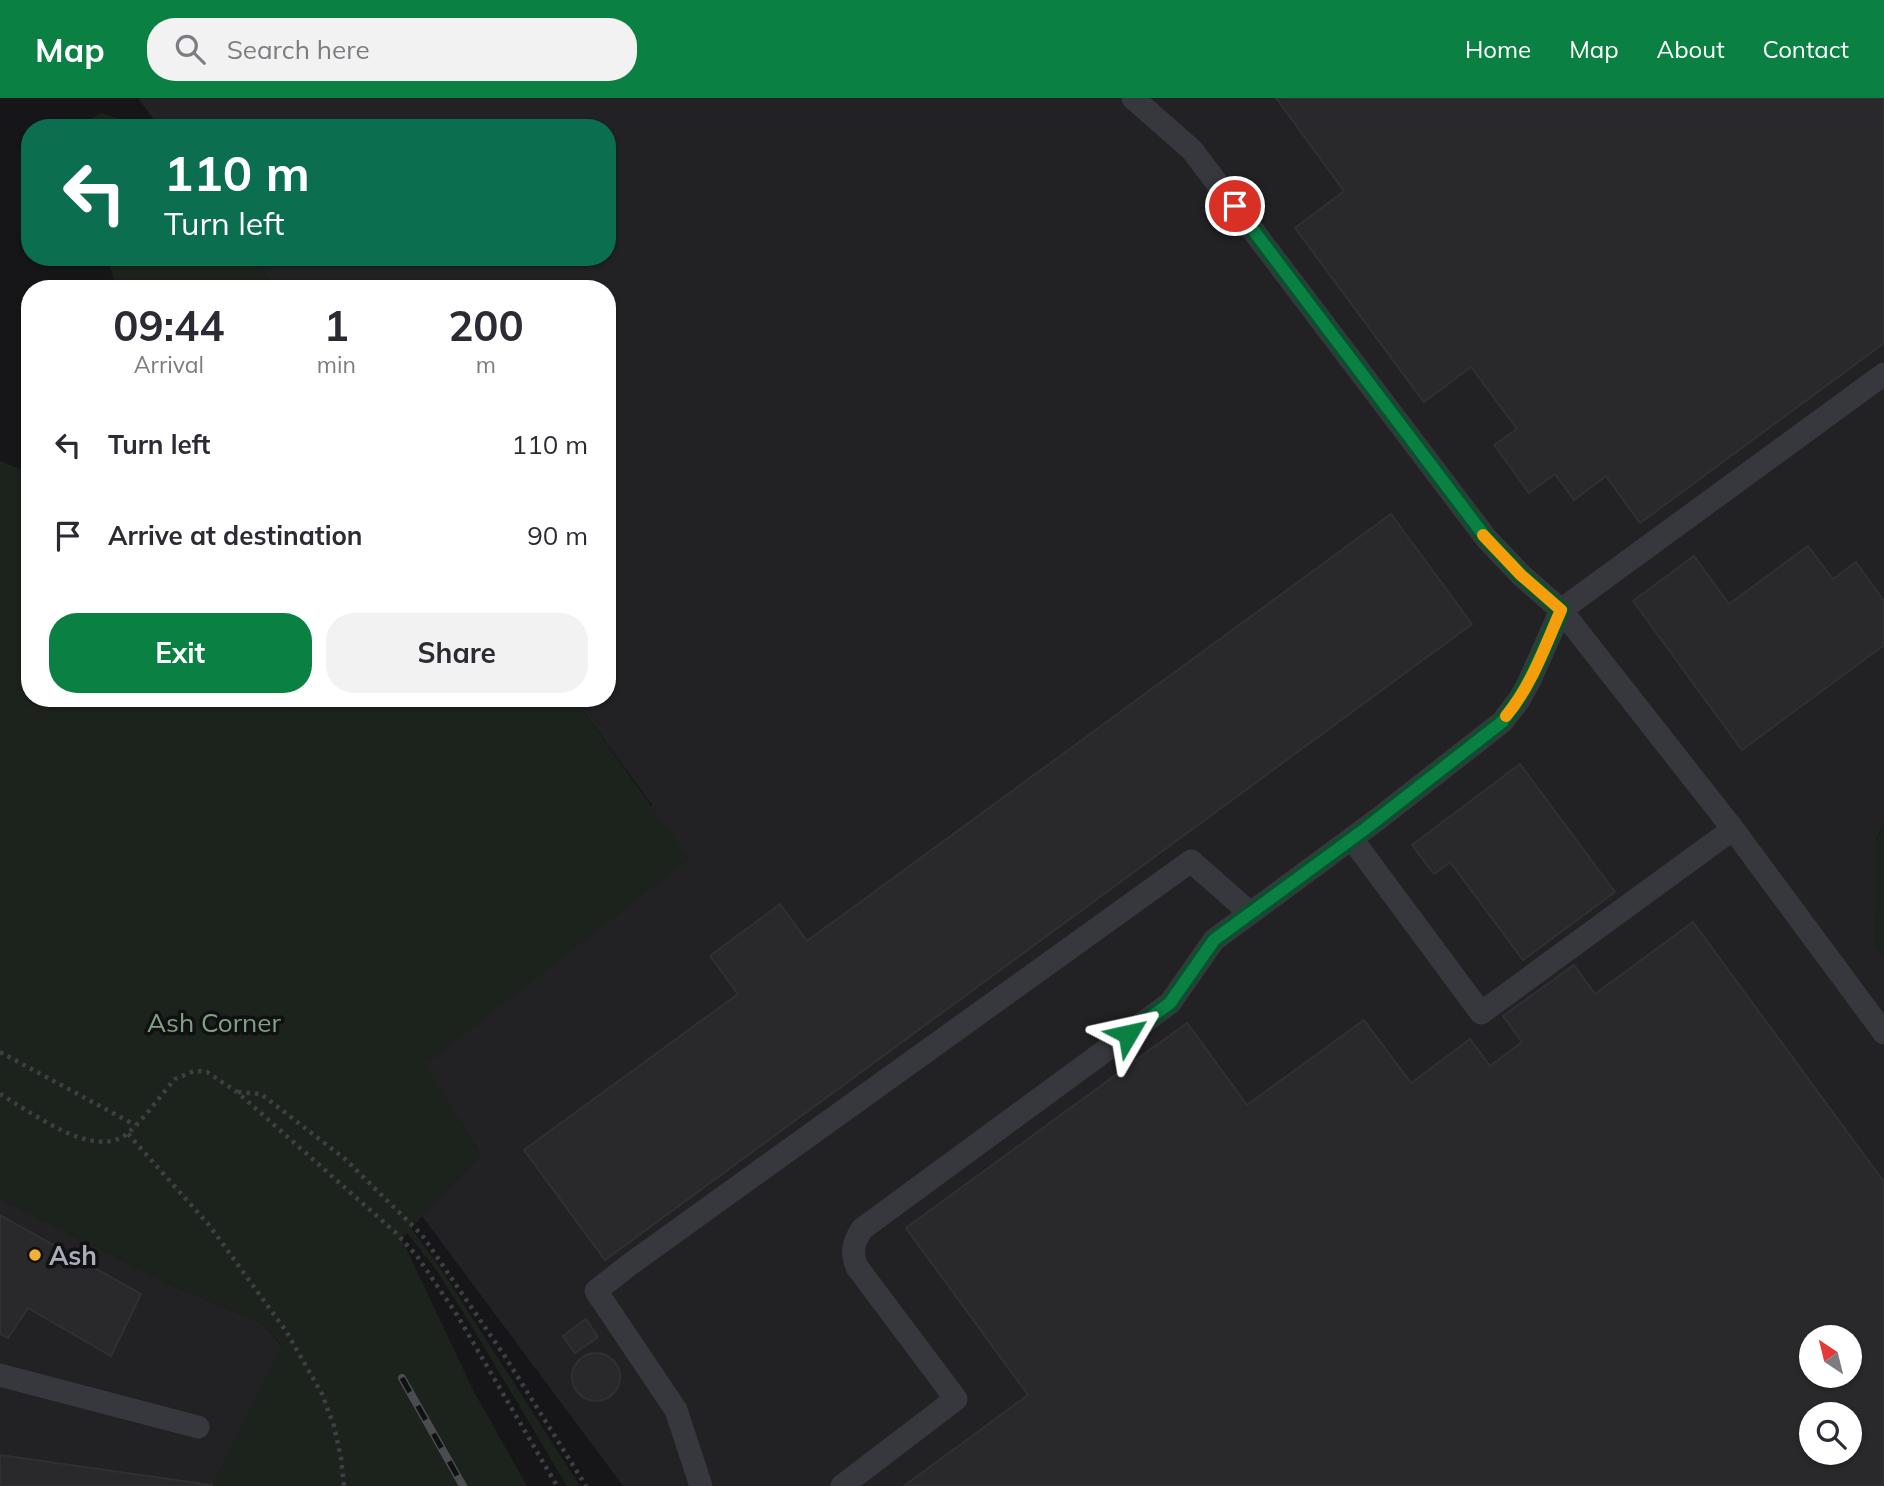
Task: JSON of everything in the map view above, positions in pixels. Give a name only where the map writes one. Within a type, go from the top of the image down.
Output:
[{"type":"lane","points":[[1133,98],[1192,150],[1486,538],[1521,575],[1561,610],[1733,829],[1884,1034]]},
{"type":"lane","points":[[842,1486],[956,1399],[858,1267],[853,1254],[853,1243],[862,1229],[1170,1003],[1214,940],[1352,839],[1502,722],[1519,701],[1561,610],[1884,374]]},
{"type":"lane","points":[[1352,839],[1481,1013],[1733,829]]},
{"type":"lane","points":[[701,1486],[676,1410],[596,1291],[1191,861],[1250,913]]},
{"type":"lane","points":[[0,1375],[198,1427]]},
{"type":"path","points":[[0,1052],[135,1125]]},
{"type":"path","points":[[0,1094],[86,1140],[98,1143],[112,1141],[128,1134],[175,1079],[194,1071],[207,1072],[237,1092],[396,1233],[417,1256],[457,1315],[557,1486]]},
{"type":"path","points":[[237,1092],[261,1094],[345,1159],[422,1235],[506,1358],[586,1486]]},
{"type":"path","points":[[128,1134],[209,1225],[286,1331],[321,1391],[334,1426],[344,1486]]},
{"type":"shaded area","points":[[138,98],[1884,98],[1884,823],[1876,840],[1884,852],[1884,1486],[623,1486],[422,1216],[481,1154],[424,1065],[495,1008],[652,805],[581,707],[616,707],[616,280],[271,280],[260,266],[616,266],[616,119],[153,119]]},
{"type":"shaded area","points":[[0,1198],[169,1284],[263,1324],[282,1347],[212,1486],[0,1486]]},
{"type":"green space","points":[[101,113],[119,119],[91,119]]},
{"type":"green space","points":[[110,266],[260,266],[271,280],[114,280]]},
{"type":"green space","name":"Ash Corner","points":[[0,461],[21,469],[21,707],[580,707],[689,859],[425,1065],[481,1154],[411,1228],[439,1266],[580,1486],[567,1486],[435,1268],[407,1233],[402,1239],[472,1388],[527,1486],[212,1486],[282,1346],[263,1324],[169,1284],[0,1198]]},
{"type":"green space","points":[[1884,823],[1884,958],[1875,945],[1876,841]]},
{"type":"building","points":[[1276,98],[1884,98],[1884,343],[1640,523],[1606,476],[1574,500],[1555,474],[1529,493],[1494,445],[1517,429],[1471,367],[1424,402],[1295,228],[1344,191]]},
{"type":"building","points":[[1391,514],[1472,624],[605,1260],[524,1150],[738,994],[710,956],[780,904],[807,941]]},
{"type":"building","points":[[1808,546],[1833,579],[1856,562],[1884,601],[1884,645],[1742,750],[1633,601],[1694,556],[1729,604]]},
{"type":"building","points":[[1520,764],[1615,892],[1523,960],[1450,862],[1434,874],[1412,845]]},
{"type":"building","points":[[1693,922],[1884,1182],[1884,1486],[904,1486],[1028,1395],[906,1228],[1187,1023],[1247,1105],[1364,1020],[1411,1083],[1470,1039],[1490,1066],[1522,1042],[1503,1016],[1574,965],[1595,994]]},
{"type":"building","name":"Ash","points":[[0,1215],[141,1294],[111,1356],[28,1308],[8,1338],[0,1334]]},
{"type":"building","points":[[586,1319],[598,1337],[575,1353],[563,1336]]},
{"type":"building","points":[[596,1353],[613,1360],[620,1377],[613,1394],[596,1401],[579,1394],[572,1377],[579,1360]]},
{"type":"building","points":[[0,1455],[212,1485],[212,1486],[0,1486]]},
{"type":"railway","points":[[402,1378],[463,1486]]},
{"type":"slow traffic","points":[[1483,535],[1521,575],[1561,610],[1529,682],[1519,701],[1506,716]]},
{"type":"place","name":"Ash","points":[[35,1255]]},
{"type":"route","points":[[1128,1034],[1170,1003],[1214,940],[1365,829],[1502,722],[1519,701],[1561,610],[1521,575],[1486,538],[1235,206]]}]
